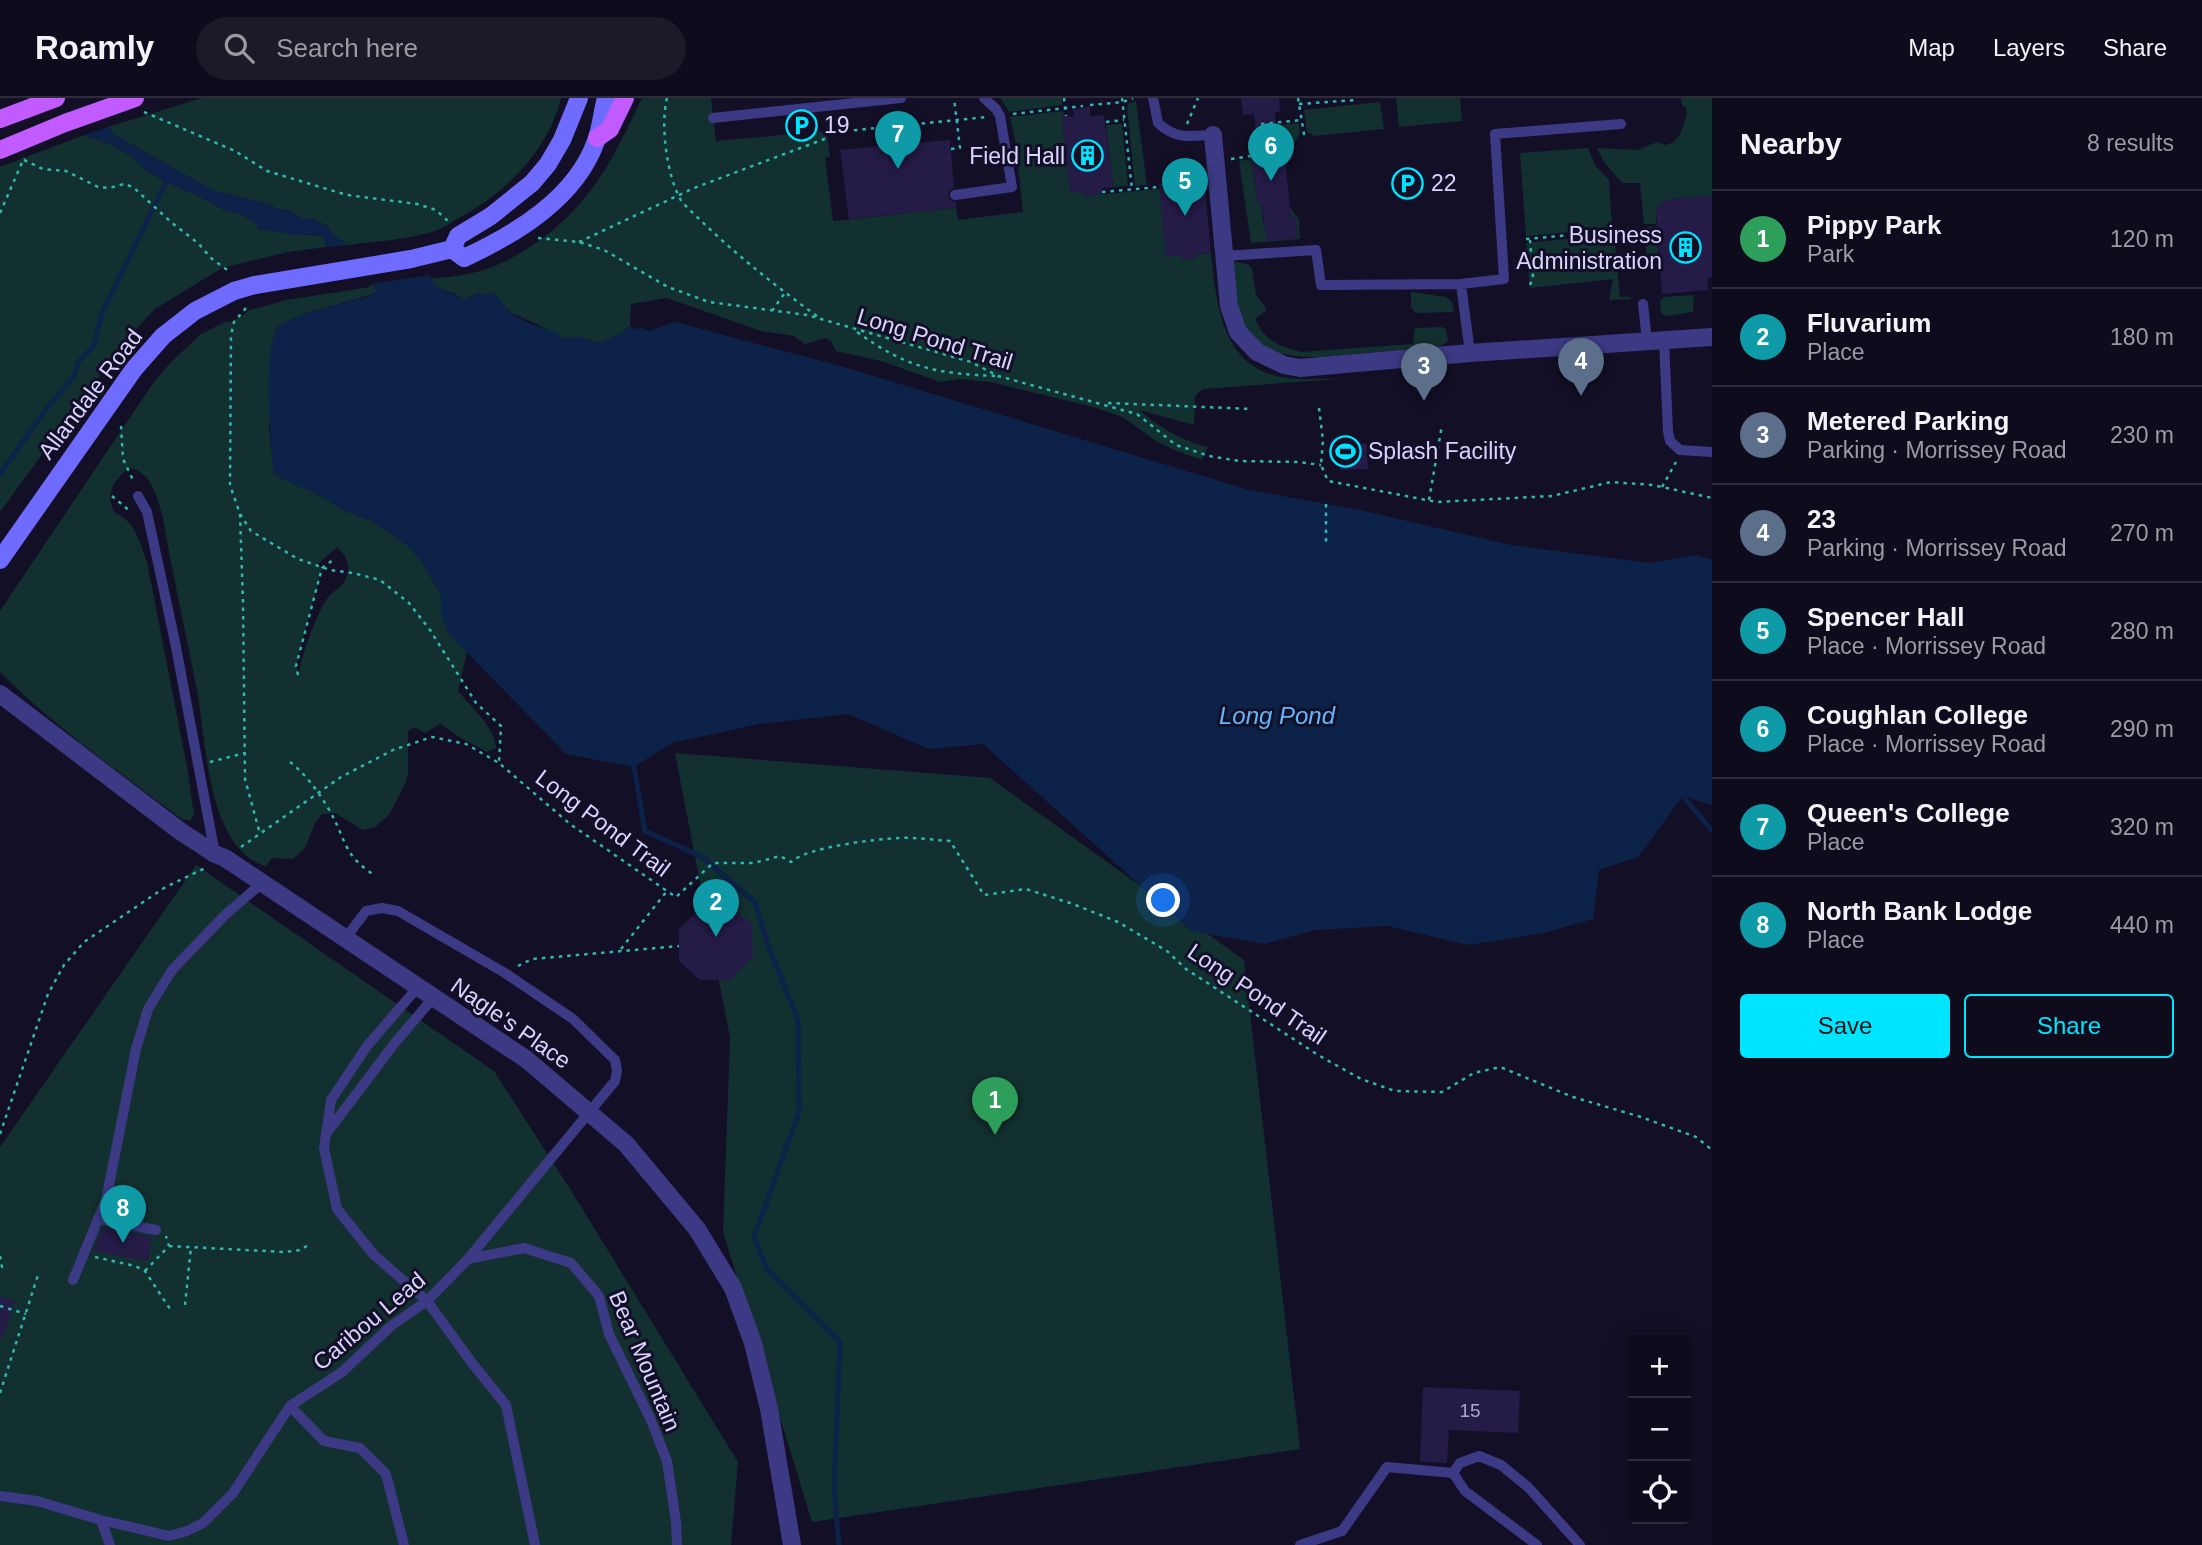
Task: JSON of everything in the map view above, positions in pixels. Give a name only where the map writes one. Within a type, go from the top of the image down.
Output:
[{"type":"main road","points":[[452,249],[457,236],[491,216],[532,183],[548,164],[562,140],[579,98]]},
{"type":"main road","name":"Allandale Road","points":[[0,560],[134,369],[178,323],[213,300],[234,291],[282,279],[411,259],[452,249],[464,258],[505,238],[558,197],[578,174],[597,138],[606,98]]},
{"type":"main road","points":[[597,138],[610,129],[625,98]]},
{"type":"main road","points":[[0,119],[49,101]]},
{"type":"main road","points":[[7,153],[65,123],[133,104]]},
{"type":"street","points":[[1213,135],[1229,306],[1233,321],[1247,343],[1268,359],[1284,365],[1314,368],[1470,353],[1712,337]]},
{"type":"street","name":"Nagle's Place","points":[[0,694],[180,831],[526,1059],[626,1144],[697,1229],[733,1288],[753,1343],[769,1409],[792,1545]]},
{"type":"lane","points":[[713,118],[901,98]]},
{"type":"lane","points":[[955,195],[1012,187],[1000,116],[996,108],[984,98]]},
{"type":"lane","points":[[1153,98],[1158,123],[1174,135],[1213,135]]},
{"type":"lane","points":[[1224,256],[1316,250],[1321,285],[1461,284],[1504,279],[1495,134],[1622,124]]},
{"type":"lane","points":[[1461,284],[1470,353]]},
{"type":"lane","points":[[1643,304],[1655,341],[1670,441],[1680,450],[1712,452]]},
{"type":"lane","points":[[138,496],[147,512],[220,856]]},
{"type":"lane","points":[[73,1280],[106,1200],[136,1049],[148,1009],[172,970],[225,915],[262,883]]},
{"type":"lane","name":"Caribou Lead","points":[[0,1496],[37,1501],[101,1520],[169,1535],[187,1531],[203,1523],[233,1493],[290,1406],[342,1372],[391,1326],[427,1301],[468,1259],[615,1081],[615,1060],[573,1019],[505,973],[398,911],[382,908],[366,911],[345,939]]},
{"type":"lane","points":[[418,987],[367,1046],[331,1100],[324,1148],[337,1209],[374,1255],[427,1301],[506,1405],[535,1545]]},
{"type":"lane","points":[[326,1135],[394,1044],[433,998]]},
{"type":"lane","points":[[98,1219],[156,1230]]},
{"type":"lane","name":"Bear Mountain","points":[[468,1259],[524,1248],[571,1263],[599,1296],[609,1334],[650,1418],[667,1461],[677,1522],[677,1545]]},
{"type":"lane","points":[[290,1406],[324,1441],[360,1448],[386,1474],[404,1545]]},
{"type":"lane","points":[[1453,1472],[1460,1463],[1479,1456],[1502,1465],[1528,1487],[1580,1545]]},
{"type":"lane","points":[[1300,1545],[1342,1531],[1387,1467],[1453,1472]]},
{"type":"lane","points":[[1453,1472],[1465,1491],[1537,1545]]},
{"type":"lane","points":[[101,1520],[110,1545]]},
{"type":"path","points":[[667,98],[664,109],[667,157],[678,195],[725,245],[823,321]]},
{"type":"path","points":[[951,149],[960,148],[954,98]]},
{"type":"path","points":[[1064,98],[1066,117]]},
{"type":"path","points":[[1090,105],[1133,98]]},
{"type":"path","points":[[1182,137],[1198,98]]},
{"type":"path","points":[[1298,98],[1305,140]]},
{"type":"path","points":[[1122,100],[1132,189]]},
{"type":"path","points":[[1299,104],[1356,100]]},
{"type":"path","points":[[133,104],[235,151],[267,171],[347,195],[417,204],[436,211],[452,225]]},
{"type":"path","points":[[1009,115],[1083,106]]},
{"type":"path","points":[[837,132],[990,117]]},
{"type":"path","points":[[1106,122],[1125,120]]},
{"type":"path","points":[[1261,124],[1301,120]]},
{"type":"path","points":[[579,242],[678,195],[827,138]]},
{"type":"path","points":[[0,213],[26,152]]},
{"type":"path","points":[[7,153],[43,169],[66,171],[98,187],[109,188],[124,184],[133,187],[230,272]]},
{"type":"path","points":[[1102,192],[1159,187]]},
{"type":"path","points":[[1530,285],[1533,277],[1528,239],[1636,229]]},
{"type":"path","name":"Long Pond Trail","points":[[538,238],[579,242],[604,250],[668,287],[709,302],[807,315],[971,362],[998,376],[1137,414],[1176,445],[1209,456],[1239,461],[1321,465]]},
{"type":"path","points":[[772,310],[785,293]]},
{"type":"path","points":[[246,308],[234,322],[230,346],[230,485],[240,514],[251,531],[298,559],[322,568],[380,580],[409,603],[430,630],[476,703],[501,726],[499,763]]},
{"type":"path","points":[[855,330],[885,352],[907,362],[939,372],[998,376]]},
{"type":"path","points":[[1102,403],[1252,409]]},
{"type":"path","points":[[1319,408],[1324,440],[1321,465],[1328,481],[1437,502],[1552,496],[1611,482],[1662,487],[1712,498]]},
{"type":"path","points":[[1429,500],[1442,425]]},
{"type":"path","points":[[121,426],[123,459],[133,477],[138,496]]},
{"type":"path","points":[[1662,487],[1680,450]]},
{"type":"path","points":[[112,496],[132,514]]},
{"type":"path","points":[[1326,504],[1326,545]]},
{"type":"path","points":[[240,514],[245,779],[260,834]]},
{"type":"path","points":[[299,675],[296,666],[322,568],[333,560]]},
{"type":"path","name":"Long Pond Trail","points":[[0,1135],[48,995],[64,965],[84,942],[164,888],[260,834],[341,777],[393,750],[432,737],[466,744],[499,763],[570,824],[676,897],[713,863],[754,863],[780,856],[791,862],[798,855],[845,844],[900,838],[950,841],[984,895],[1026,889],[1118,922],[1167,951],[1186,969],[1318,1055],[1361,1079],[1395,1091],[1443,1092],[1474,1073],[1500,1067],[1573,1097],[1641,1117],[1696,1138],[1712,1150]]},
{"type":"path","points":[[208,762],[245,753]]},
{"type":"path","points":[[290,762],[333,816],[350,853],[361,866],[375,876]]},
{"type":"path","points":[[621,949],[667,891]]},
{"type":"path","points":[[505,973],[532,959],[621,949],[679,946]]},
{"type":"path","points":[[145,1271],[169,1246],[169,1239],[163,1232],[156,1230]]},
{"type":"path","points":[[169,1246],[284,1252],[301,1250],[308,1245]]},
{"type":"path","points":[[184,1305],[191,1247]]},
{"type":"path","points":[[83,1255],[135,1266],[145,1271],[172,1312]]},
{"type":"path","points":[[0,1256],[0,1271]]},
{"type":"path","points":[[0,1393],[39,1272]]},
{"type":"path","points":[[0,1306],[26,1314]]},
{"type":"green space","points":[[202,98],[561,98],[555,117],[535,153],[509,183],[476,208],[425,234],[349,245],[333,235],[327,226],[312,218],[301,218],[291,211],[277,209],[269,204],[212,190],[113,134],[108,127]]},
{"type":"green space","points":[[642,98],[711,98],[716,141],[826,131],[830,157],[825,158],[833,221],[956,208],[958,220],[1023,212],[1010,117],[1063,111],[1071,192],[1082,191],[1083,196],[1160,189],[1166,256],[1181,255],[1182,260],[1196,258],[1196,254],[1211,253],[1215,289],[1224,325],[1231,342],[1242,356],[1255,367],[1281,377],[1338,379],[1203,389],[1195,396],[1194,425],[1139,410],[1171,433],[1208,447],[1202,460],[1172,449],[1124,418],[1097,408],[990,382],[960,379],[940,382],[881,361],[836,351],[831,341],[825,338],[805,344],[794,336],[761,331],[667,298],[631,304],[630,325],[621,334],[597,344],[591,340],[561,338],[511,313],[479,293],[463,300],[433,283],[430,279],[476,272],[506,261],[548,234],[582,201],[596,183],[609,164]]},
{"type":"green space","points":[[1000,98],[1062,98],[1062,105],[1009,112]]},
{"type":"green space","points":[[1396,98],[1460,98],[1462,121],[1399,127]]},
{"type":"green space","points":[[1681,98],[1712,98],[1712,196],[1669,199],[1656,210],[1656,224],[1644,224],[1640,183],[1622,183],[1604,162],[1597,148],[1638,150],[1657,142],[1666,145],[1674,142],[1687,115]]},
{"type":"green space","points":[[1136,101],[1147,185],[1135,186],[1127,108],[1128,104]]},
{"type":"green space","points":[[1380,102],[1384,129],[1314,136],[1307,132],[1304,110]]},
{"type":"green space","points":[[1299,123],[1297,138],[1285,158],[1279,158],[1277,133],[1262,134],[1261,127]]},
{"type":"green space","points":[[1122,124],[1128,186],[1113,187],[1106,125]]},
{"type":"green space","points":[[84,135],[132,156],[145,170],[166,182],[224,210],[243,215],[257,224],[259,230],[320,236],[327,247],[288,252],[222,268],[155,309],[126,340],[0,512],[0,167]]},
{"type":"green space","points":[[1588,148],[1596,166],[1609,180],[1612,228],[1526,236],[1520,153]]},
{"type":"green space","points":[[1252,159],[1257,203],[1261,203],[1263,222],[1268,222],[1267,240],[1298,238],[1295,217],[1291,218],[1289,206],[1299,219],[1300,239],[1251,243],[1239,161]]},
{"type":"green space","points":[[1644,227],[1656,227],[1660,270],[1648,271]]},
{"type":"green space","points":[[1614,234],[1620,297],[1631,299],[1609,300],[1613,279],[1530,288],[1526,243]]},
{"type":"green space","points":[[1233,261],[1248,264],[1252,269],[1256,294],[1267,310],[1255,319],[1268,337],[1286,348],[1301,352],[1413,344],[1415,328],[1442,327],[1446,330],[1448,341],[1440,347],[1330,356],[1279,353],[1252,336],[1242,321],[1236,299]]},
{"type":"green space","points":[[371,284],[375,288],[375,293],[312,311],[277,327],[269,428],[274,473],[316,493],[345,511],[372,521],[407,545],[420,559],[441,596],[441,614],[467,652],[458,691],[487,725],[496,748],[487,752],[440,724],[425,733],[414,727],[408,731],[408,774],[389,815],[375,827],[363,830],[335,813],[322,814],[315,823],[305,848],[293,859],[272,858],[266,866],[245,855],[237,846],[222,821],[216,804],[163,518],[152,487],[143,474],[129,468],[112,488],[110,500],[115,513],[122,516],[136,533],[147,562],[188,772],[194,815],[191,820],[183,820],[89,749],[21,693],[0,672],[0,611],[153,383],[201,334],[225,322],[234,321],[250,310],[286,300],[370,287]],"holes":[[[337,547],[348,564],[346,580],[329,596],[320,612],[299,673],[296,666],[322,568],[317,565]]]},
{"type":"green space","points":[[1411,292],[1446,297],[1452,302],[1454,312],[1416,313],[1411,308]]},
{"type":"green space","points":[[1694,295],[1693,312],[1666,316],[1661,313],[1660,301],[1664,297]]},
{"type":"green space","points":[[675,753],[990,778],[1244,960],[1300,1449],[812,1522],[723,1232],[730,1038]]},
{"type":"green space","points":[[196,865],[494,1071],[572,1192],[738,1462],[731,1545],[0,1545],[0,1147]]},
{"type":"water","points":[[108,127],[113,134],[212,190],[269,204],[277,209],[291,211],[301,218],[312,218],[327,226],[333,235],[349,245],[327,247],[323,237],[317,235],[259,230],[257,224],[243,215],[224,210],[166,182],[145,170],[132,156],[84,135]]},
{"type":"water","name":"Long Pond","points":[[430,275],[435,285],[463,300],[479,293],[484,296],[492,292],[512,314],[534,325],[556,331],[561,338],[581,337],[597,343],[621,334],[630,325],[634,330],[640,327],[648,331],[675,322],[844,367],[1249,490],[1360,510],[1511,545],[1650,563],[1695,555],[1712,560],[1712,805],[1683,796],[1638,857],[1599,870],[1593,919],[1543,933],[1468,945],[1388,926],[1315,930],[1265,944],[1191,931],[983,744],[929,749],[848,714],[759,724],[672,743],[634,767],[566,754],[449,634],[441,615],[441,596],[420,559],[407,545],[372,521],[345,511],[316,493],[274,474],[269,378],[270,358],[277,327],[312,312],[375,294],[375,288],[371,284]]},
{"type":"building","points":[[1241,98],[1279,98],[1280,112],[1275,112],[1279,158],[1285,158],[1291,218],[1296,217],[1298,238],[1267,241],[1261,203],[1257,203],[1252,159],[1251,140],[1257,139],[1254,114],[1243,115]]},
{"type":"building","name":"Field Hall","points":[[1090,107],[1090,116],[1104,115],[1113,187],[1102,188],[1102,194],[1083,196],[1082,191],[1070,192],[1062,117],[1074,116],[1073,109]]},
{"type":"building","points":[[950,140],[954,188],[948,195],[950,200],[956,202],[956,208],[849,219],[840,150]]},
{"type":"building","points":[[1191,174],[1191,180],[1204,179],[1211,253],[1196,254],[1196,258],[1181,260],[1181,255],[1166,257],[1159,184],[1176,182],[1175,176]]},
{"type":"building","name":"Business Administration","points":[[1712,196],[1712,277],[1707,278],[1708,290],[1662,294],[1656,210],[1669,199]]},
{"type":"building","name":"Splash Facility","points":[[1351,437],[1352,444],[1367,444],[1368,469],[1340,470],[1339,455],[1332,455],[1331,438]]},
{"type":"building","points":[[702,907],[730,907],[752,924],[753,956],[730,980],[700,980],[679,961],[679,929]]},
{"type":"building","points":[[103,1227],[152,1237],[148,1261],[93,1251]]},
{"type":"building","points":[[0,1296],[15,1301],[3,1338],[0,1337]]},
{"type":"building","points":[[1423,1387],[1520,1391],[1518,1433],[1449,1430],[1447,1463],[1420,1462]]},
{"type":"waterway","points":[[0,474],[46,409],[73,378],[79,361],[93,347],[102,313],[166,182]]},
{"type":"waterway","points":[[634,767],[645,831],[702,857],[755,902],[768,945],[798,1020],[799,1112],[754,1237],[767,1269],[840,1342],[834,1489],[839,1545]]},
{"type":"waterway","points":[[1683,796],[1712,831]]},
{"type":"place","name":"19","points":[[801,125]]},
{"type":"place","name":"Field Hall","points":[[1088,156]]},
{"type":"place","name":"Queen's College","points":[[898,169]]},
{"type":"place","name":"Coughlan College","points":[[1271,181]]},
{"type":"place","name":"22","points":[[1408,183]]},
{"type":"place","name":"Spencer Hall","points":[[1185,216]]},
{"type":"place","name":"Business Administration","points":[[1685,248]]},
{"type":"place","name":"23","points":[[1581,396]]},
{"type":"place","name":"Metered Parking","points":[[1424,401]]},
{"type":"place","name":"Splash Facility","points":[[1345,451]]},
{"type":"place","name":"Fluvarium","points":[[716,937]]},
{"type":"place","name":"Pippy Park","points":[[995,1135]]},
{"type":"place","name":"North Bank Lodge","points":[[123,1243]]}]
